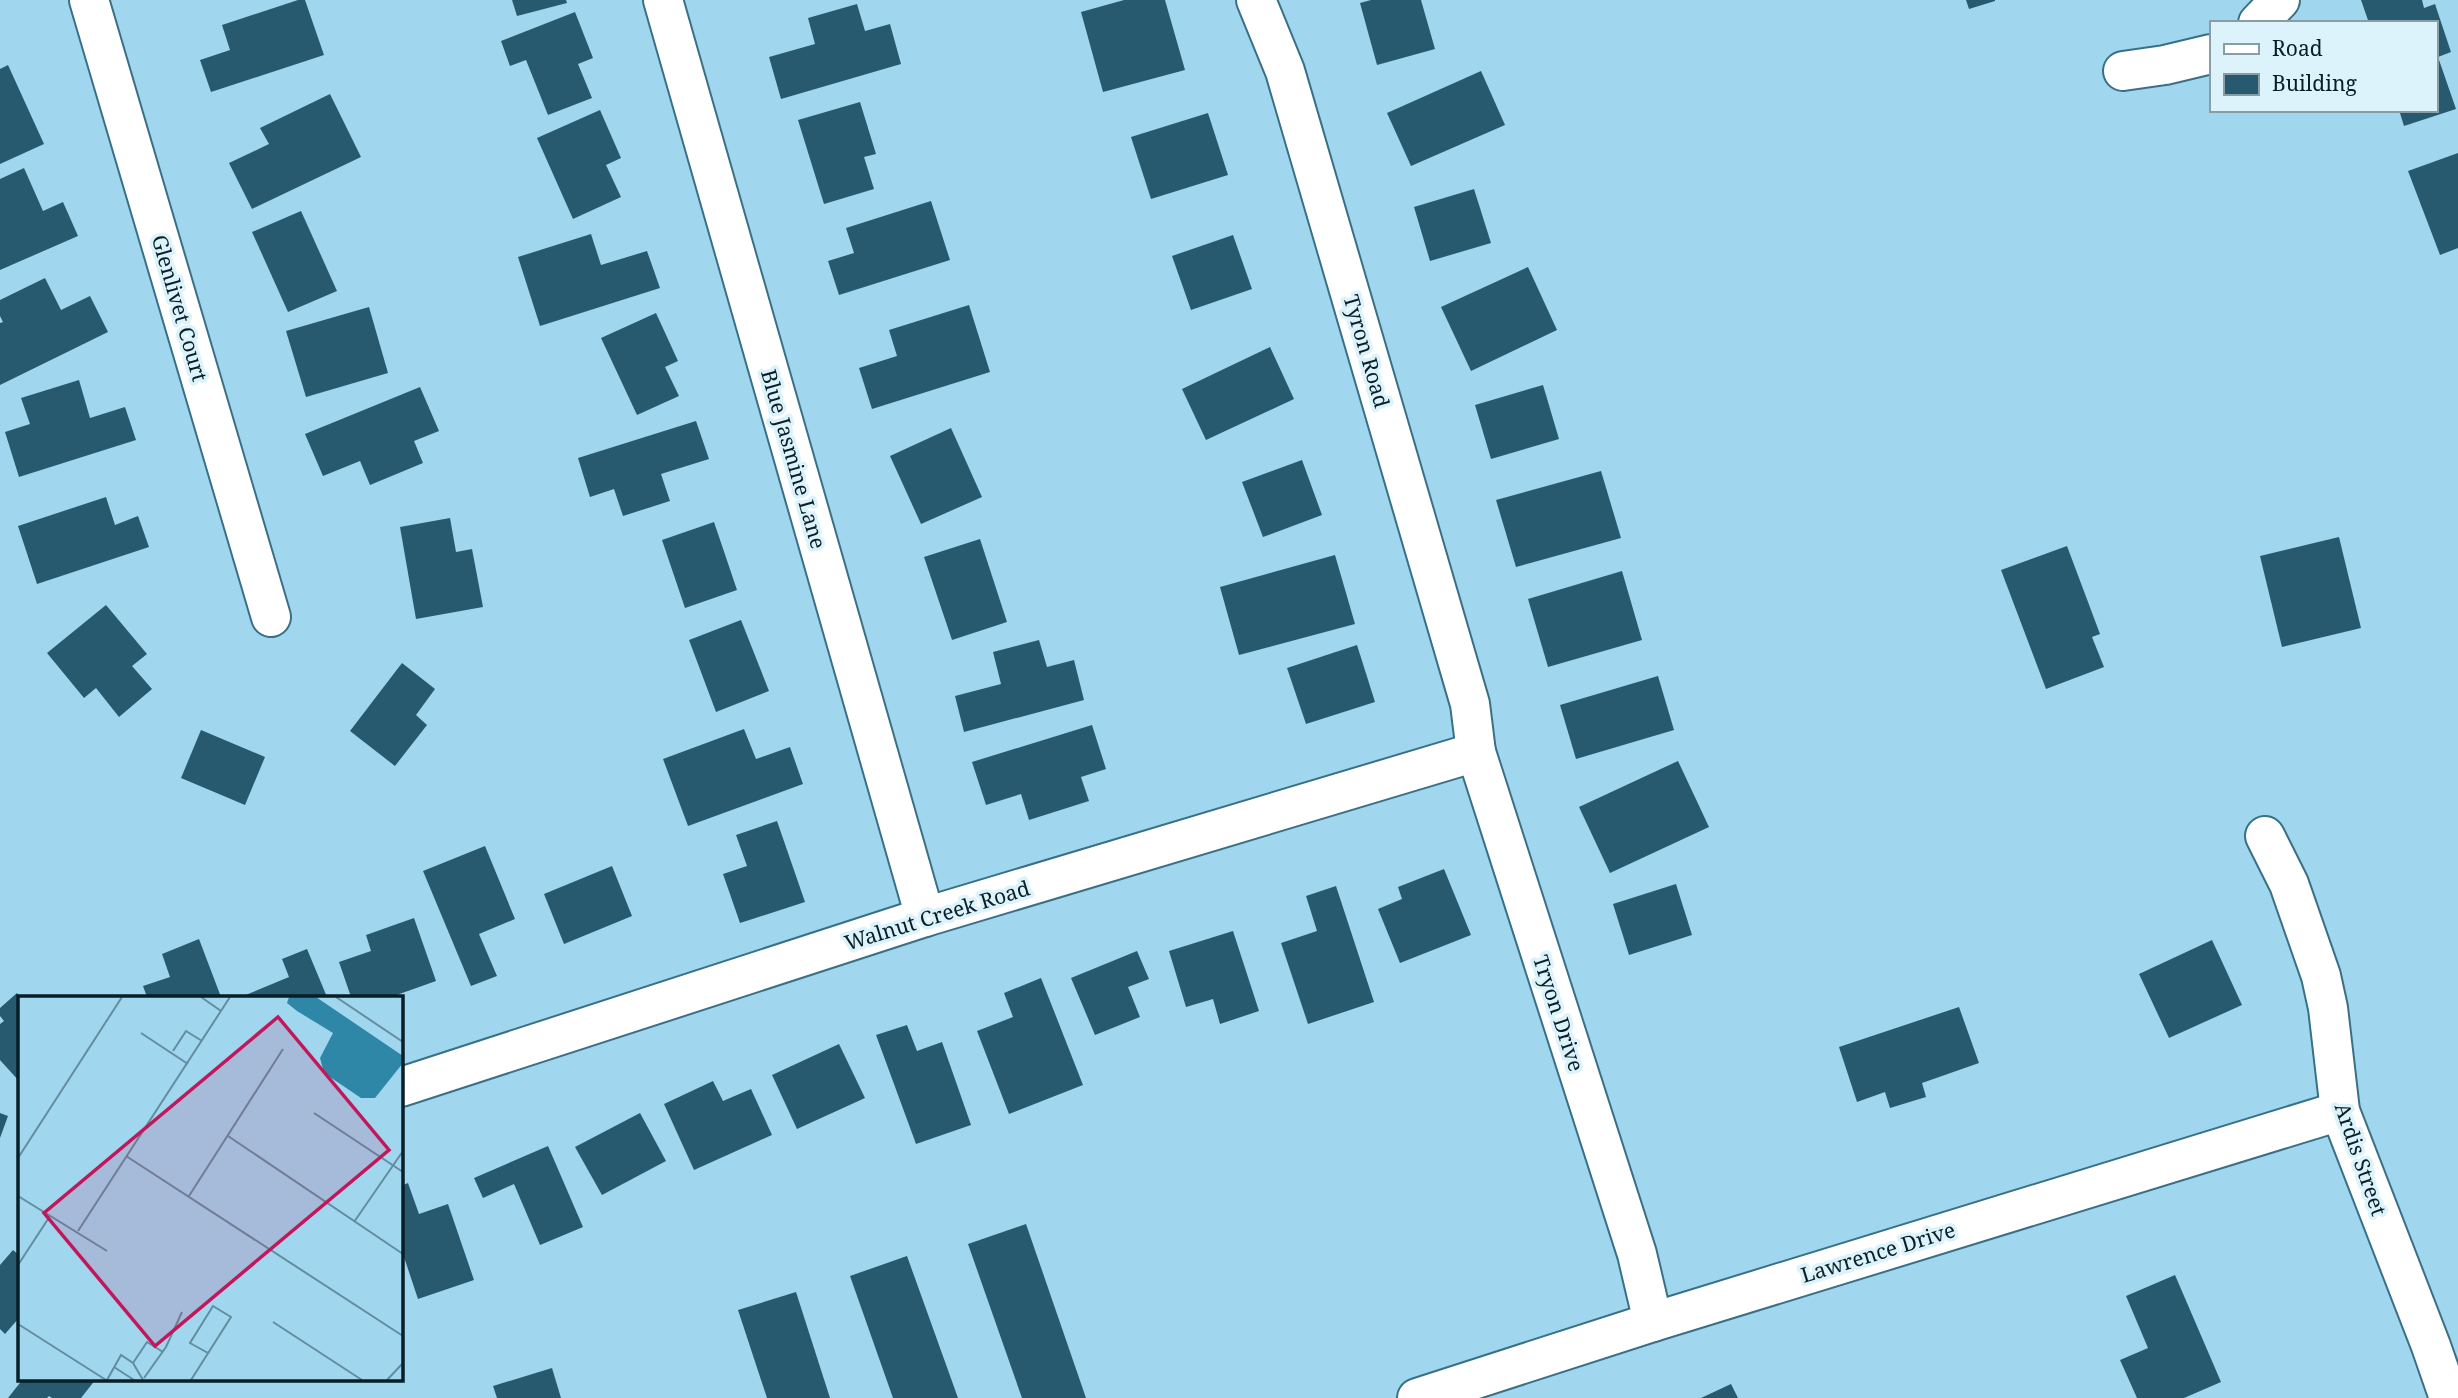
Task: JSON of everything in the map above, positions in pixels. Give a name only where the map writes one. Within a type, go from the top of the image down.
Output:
[{"type":"street","name":"Glenlivet Court","points":[[89,0],[271,617]]},
{"type":"street","name":"Blue Jasmine Lane","points":[[663,0],[925,918]]},
{"type":"street","name":"Tyron Road","points":[[1256,0],[1285,71],[1470,704]]},
{"type":"street","points":[[2260,21],[2280,0]]},
{"type":"street","points":[[2123,71],[2210,54]]},
{"type":"street","name":"Tryon Drive","points":[[1470,704],[1476,752],[1637,1254],[1653,1322]]},
{"type":"street","name":"Walnut Creek Road","points":[[402,1087],[925,918],[1476,752]]},
{"type":"street","name":"Ardis Street","points":[[2265,836],[2289,884],[2321,976],[2328,1008],[2340,1111],[2445,1343],[2449,1398]]},
{"type":"street","name":"Lawrence Drive","points":[[1417,1398],[1653,1322],[2340,1111]]},
{"type":"building","points":[[305,0],[324,55],[211,92],[200,60],[230,50],[222,25]]},
{"type":"building","points":[[512,0],[566,0],[567,3],[517,16]]},
{"type":"building","points":[[1124,0],[1165,0],[1185,70],[1103,92],[1081,12]]},
{"type":"building","points":[[1371,0],[1421,0],[1435,49],[1377,65],[1360,3]]},
{"type":"building","points":[[1966,0],[1995,0],[1995,1],[1969,9]]},
{"type":"building","points":[[2361,0],[2422,0],[2424,8],[2435,4],[2451,52],[2438,57],[2456,109],[2404,126],[2400,112],[2437,112],[2437,21],[2368,21]]},
{"type":"building","points":[[857,4],[865,31],[890,24],[901,64],[781,99],[769,57],[815,44],[808,18]]},
{"type":"building","points":[[575,12],[593,58],[578,64],[592,98],[548,115],[526,60],[510,66],[501,41]]},
{"type":"building","points":[[8,65],[44,144],[0,164],[0,69]]},
{"type":"building","points":[[1481,71],[1505,125],[1411,166],[1387,113]]},
{"type":"building","points":[[330,94],[361,157],[252,209],[229,163],[269,144],[260,128]]},
{"type":"building","points":[[860,102],[876,154],[864,157],[874,189],[824,204],[798,120]]},
{"type":"building","points":[[600,110],[621,158],[606,165],[621,197],[573,219],[537,138]]},
{"type":"building","points":[[1208,113],[1228,175],[1151,199],[1131,137]]},
{"type":"building","points":[[2458,153],[2458,248],[2440,255],[2408,171]]},
{"type":"building","points":[[24,168],[43,211],[63,202],[78,236],[0,270],[0,179]]},
{"type":"building","points":[[1474,189],[1491,243],[1430,261],[1414,207]]},
{"type":"building","points":[[931,201],[950,260],[839,295],[828,261],[854,253],[846,228]]},
{"type":"building","points":[[301,211],[337,291],[288,312],[252,232]]},
{"type":"building","points":[[591,234],[601,265],[647,251],[660,288],[540,326],[518,257]]},
{"type":"building","points":[[1233,235],[1252,289],[1191,310],[1172,256]]},
{"type":"building","points":[[1528,267],[1557,330],[1471,371],[1441,307]]},
{"type":"building","points":[[45,278],[61,310],[90,296],[108,332],[0,385],[0,323],[3,322],[0,316],[0,300]]},
{"type":"building","points":[[969,305],[990,372],[872,409],[859,368],[897,356],[889,330]]},
{"type":"building","points":[[369,307],[388,373],[306,397],[286,331]]},
{"type":"building","points":[[656,313],[678,361],[665,367],[679,396],[637,415],[601,338]]},
{"type":"building","points":[[1270,347],[1294,399],[1206,440],[1182,389]]},
{"type":"building","points":[[79,380],[90,418],[125,407],[136,440],[19,477],[5,432],[30,424],[21,398]]},
{"type":"building","points":[[1543,385],[1559,439],[1491,459],[1475,405]]},
{"type":"building","points":[[420,387],[439,431],[414,441],[423,463],[370,485],[360,461],[323,476],[305,434]]},
{"type":"building","points":[[696,421],[709,459],[661,474],[670,501],[623,516],[614,489],[590,497],[578,458]]},
{"type":"building","points":[[951,428],[982,497],[921,524],[890,456]]},
{"type":"building","points":[[1302,460],[1322,515],[1263,537],[1242,482]]},
{"type":"building","points":[[1601,471],[1621,538],[1516,567],[1496,500]]},
{"type":"building","points":[[106,497],[115,525],[138,516],[149,547],[37,584],[18,526]]},
{"type":"building","points":[[450,518],[456,552],[472,549],[483,607],[416,619],[400,527]]},
{"type":"building","points":[[714,522],[737,590],[685,608],[662,540]]},
{"type":"building","points":[[2339,537],[2361,628],[2282,647],[2260,556]]},
{"type":"building","points":[[980,539],[1007,622],[952,640],[924,557]]},
{"type":"building","points":[[2067,546],[2100,634],[2092,637],[2104,667],[2046,689],[2001,570]]},
{"type":"building","points":[[1335,555],[1355,624],[1239,655],[1220,587]]},
{"type":"building","points":[[1622,571],[1642,640],[1548,667],[1528,599]]},
{"type":"building","points":[[106,605],[147,654],[132,666],[152,689],[119,717],[96,688],[84,698],[47,653]]},
{"type":"building","points":[[741,620],[769,691],[716,712],[689,640]]},
{"type":"building","points":[[1039,640],[1047,667],[1074,660],[1084,700],[964,732],[955,696],[1001,684],[993,652]]},
{"type":"building","points":[[1357,645],[1375,702],[1306,724],[1287,668]]},
{"type":"building","points":[[402,663],[435,689],[416,715],[427,725],[395,766],[350,731]]},
{"type":"building","points":[[1658,676],[1674,730],[1576,759],[1560,705]]},
{"type":"building","points":[[1092,725],[1106,769],[1081,777],[1089,801],[1029,820],[1021,794],[986,805],[972,762]]},
{"type":"building","points":[[744,729],[756,759],[790,747],[803,784],[688,826],[663,759]]},
{"type":"building","points":[[201,730],[265,757],[245,805],[181,778]]},
{"type":"building","points":[[1678,761],[1709,827],[1610,873],[1579,807]]},
{"type":"building","points":[[777,821],[805,902],[740,923],[723,874],[747,866],[736,835]]},
{"type":"building","points":[[485,846],[515,919],[479,934],[497,976],[471,986],[423,871]]},
{"type":"building","points":[[612,866],[632,916],[564,944],[544,894]]},
{"type":"building","points":[[1444,869],[1471,935],[1400,963],[1378,909],[1402,899],[1398,887]]},
{"type":"building","points":[[1676,884],[1692,935],[1629,955],[1613,904]]},
{"type":"building","points":[[1336,886],[1374,1002],[1308,1024],[1281,943],[1317,931],[1306,896]]},
{"type":"building","points":[[414,918],[436,981],[394,996],[351,996],[339,962],[371,951],[366,935]]},
{"type":"building","points":[[1233,931],[1259,1011],[1220,1024],[1213,999],[1186,1007],[1169,951]]},
{"type":"building","points":[[199,939],[221,996],[147,996],[143,986],[170,977],[162,954]]},
{"type":"building","points":[[2212,940],[2242,1005],[2169,1038],[2139,974]]},
{"type":"building","points":[[307,949],[327,996],[243,996],[289,977],[282,959]]},
{"type":"building","points":[[1137,951],[1149,979],[1128,987],[1140,1017],[1095,1035],[1071,978]]},
{"type":"building","points":[[1041,978],[1083,1085],[1009,1114],[977,1031],[1013,1017],[1004,993]]},
{"type":"building","points":[[17,993],[18,1080],[0,1060],[0,1024],[4,1021],[0,1016],[0,1008]]},
{"type":"building","points":[[1959,1007],[1979,1063],[1922,1083],[1926,1097],[1890,1108],[1885,1092],[1857,1102],[1839,1047]]},
{"type":"building","points":[[907,1025],[917,1051],[942,1042],[971,1125],[916,1144],[876,1035]]},
{"type":"building","points":[[839,1044],[865,1098],[797,1129],[772,1075]]},
{"type":"building","points":[[713,1081],[723,1101],[751,1089],[772,1135],[694,1170],[664,1104]]},
{"type":"building","points":[[0,1113],[8,1116],[0,1138]]},
{"type":"building","points":[[640,1113],[666,1161],[602,1195],[575,1147]]},
{"type":"building","points":[[548,1146],[583,1227],[540,1245],[514,1184],[483,1198],[474,1178]]},
{"type":"building","points":[[408,1183],[419,1214],[448,1204],[474,1280],[418,1299],[402,1251],[402,1186]]},
{"type":"building","points":[[1026,1224],[1086,1398],[1022,1398],[968,1244]]},
{"type":"building","points":[[13,1250],[18,1254],[18,1319],[5,1334],[0,1329],[0,1265]]},
{"type":"building","points":[[907,1256],[958,1398],[893,1398],[850,1276]]},
{"type":"building","points":[[2175,1275],[2221,1382],[2184,1398],[2137,1398],[2120,1360],[2148,1348],[2126,1296]]},
{"type":"building","points":[[796,1292],[830,1398],[767,1398],[738,1310]]},
{"type":"building","points":[[552,1368],[561,1398],[497,1398],[493,1386]]},
{"type":"building","points":[[22,1380],[95,1380],[81,1398],[8,1398]]},
{"type":"building","points":[[1731,1384],[1738,1398],[1701,1398]]}]
